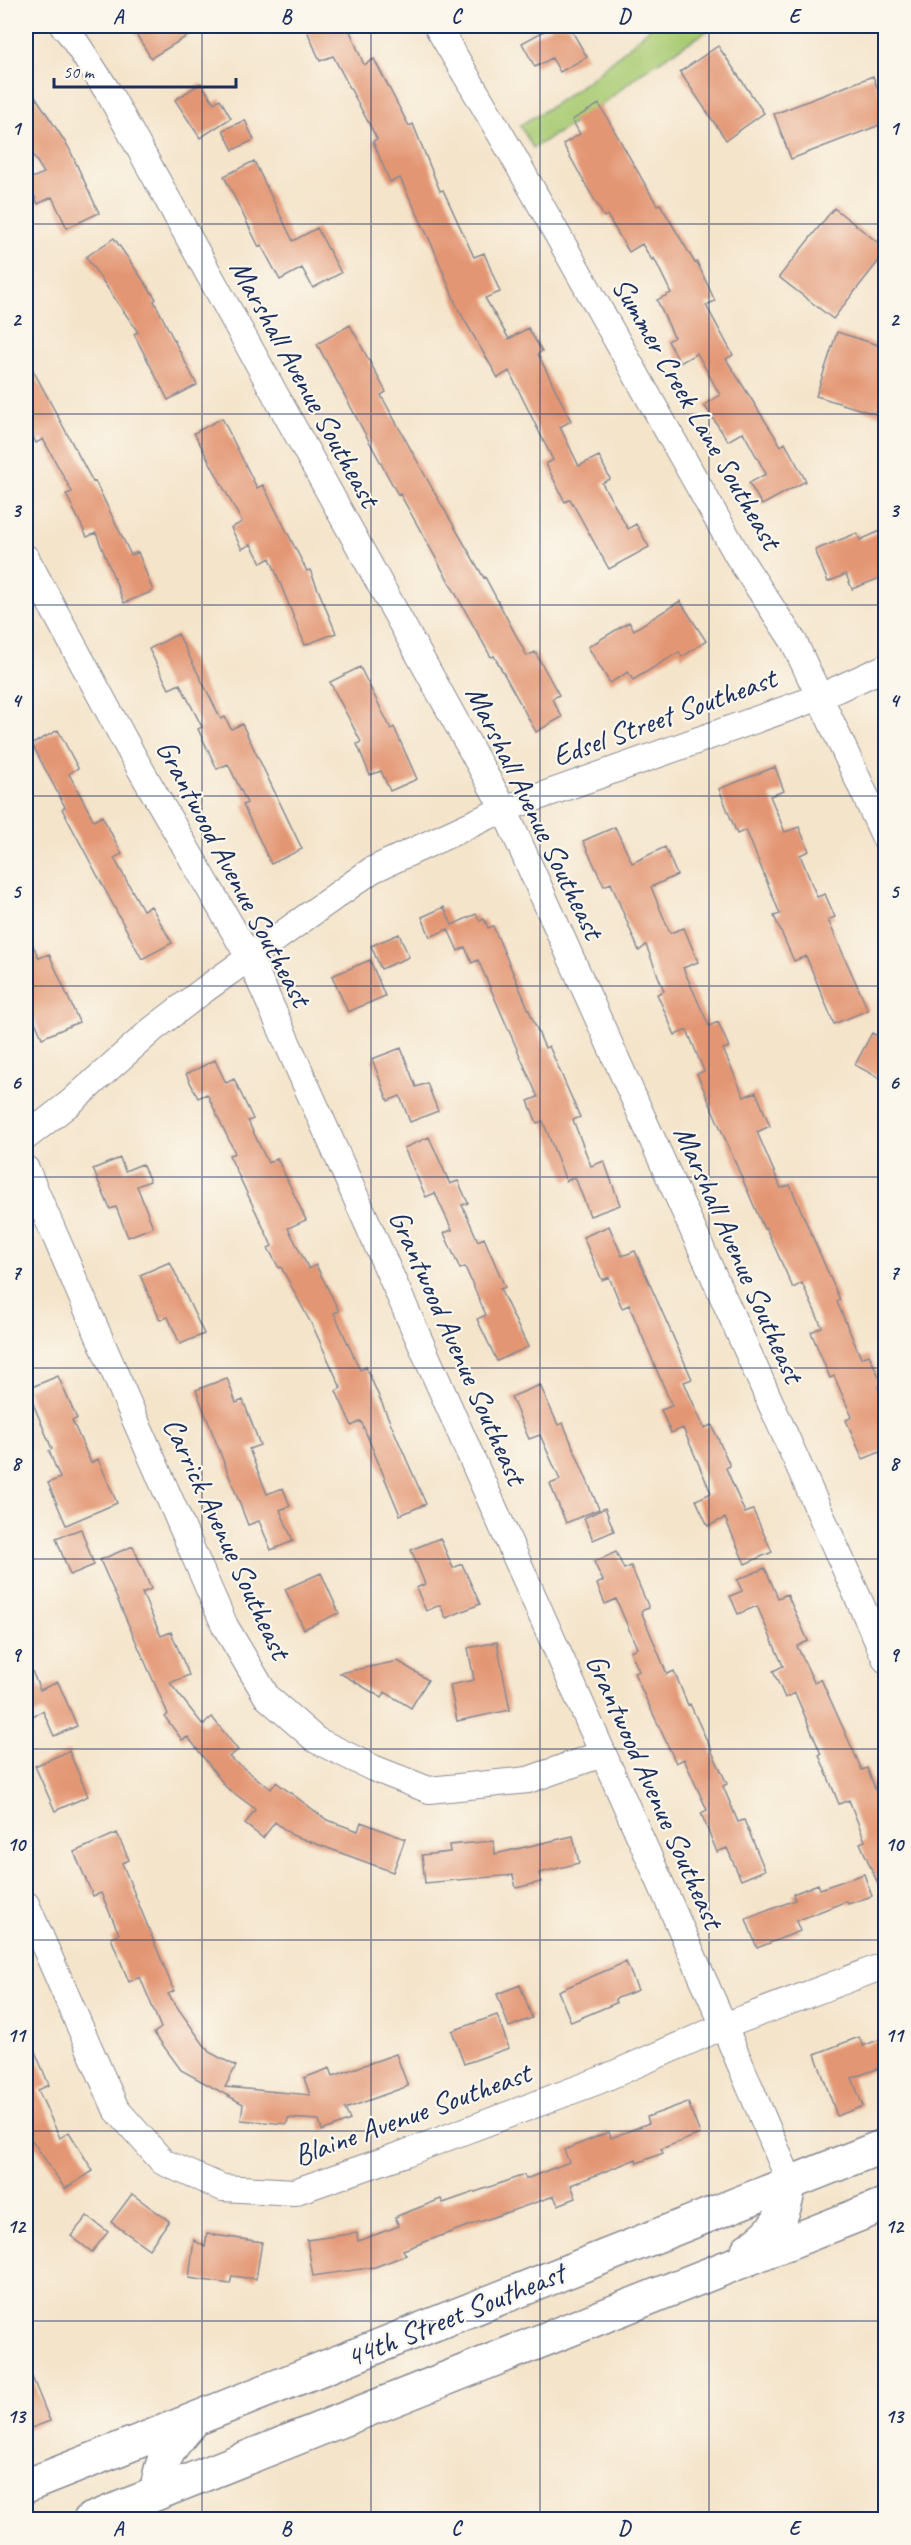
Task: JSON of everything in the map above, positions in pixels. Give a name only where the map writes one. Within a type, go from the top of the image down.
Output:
[{"type":"main road","name":"44th Street Southeast","points":[[26,2486],[885,2145]]},
{"type":"main road","points":[[716,2271],[756,2244],[782,2218],[790,2182]]},
{"type":"main road","name":"44th Street Southeast","points":[[90,2520],[885,2204]]},
{"type":"main road","points":[[157,2493],[162,2460],[171,2445],[195,2419]]},
{"type":"street","name":"Marshall Avenue Southeast","points":[[63,26],[110,95],[504,809],[885,1660]]},
{"type":"street","name":"Summer Creek Lane Southeast","points":[[437,26],[511,152],[739,558],[794,642],[885,840]]},
{"type":"street","name":"Grantwood Avenue Southeast","points":[[26,558],[134,758],[250,959],[724,2026],[790,2182]]},
{"type":"street","name":"Edsel Street Southeast","points":[[26,1137],[71,1102],[153,1029],[372,870],[504,809],[820,697],[885,667]]},
{"type":"street","name":"Carrick Avenue Southeast","points":[[26,1169],[225,1626],[267,1697],[316,1740],[373,1768],[429,1790],[528,1780],[602,1754]]},
{"type":"street","name":"Blaine Avenue Southeast","points":[[26,1904],[116,2109],[163,2162],[223,2188],[294,2192],[598,2082],[724,2026],[885,1965]]},
{"type":"green space","points":[[652,26],[715,26],[642,72],[593,112],[533,148],[520,125],[589,80]]},
{"type":"building","points":[[131,26],[204,26],[151,58]]},
{"type":"building","points":[[305,26],[348,26],[364,65],[374,59],[409,126],[413,124],[440,191],[443,190],[474,257],[484,253],[500,292],[485,298],[509,339],[528,328],[542,351],[538,354],[571,421],[560,427],[579,466],[599,456],[610,479],[602,483],[628,529],[636,524],[649,547],[609,569],[570,499],[565,502],[546,464],[553,460],[509,371],[498,378],[458,309],[433,247],[400,178],[390,182],[373,141],[377,139],[333,56],[320,61]]},
{"type":"building","points":[[553,26],[569,26],[587,57],[560,72],[552,58],[535,67],[522,43]]},
{"type":"building","points":[[718,46],[764,113],[726,140],[680,72]]},
{"type":"building","points":[[873,76],[885,108],[885,123],[791,159],[774,114]]},
{"type":"building","points":[[26,82],[69,148],[99,213],[67,228],[52,197],[38,204],[27,180],[44,173],[26,144]]},
{"type":"building","points":[[201,83],[214,103],[220,99],[231,118],[200,138],[175,100]]},
{"type":"building","points":[[599,104],[657,205],[660,204],[695,263],[697,262],[715,301],[706,305],[733,355],[726,359],[781,446],[785,443],[806,481],[762,505],[749,483],[766,474],[743,432],[728,441],[704,405],[720,395],[697,353],[680,363],[668,341],[674,337],[657,300],[671,293],[654,258],[652,260],[642,244],[629,252],[607,215],[604,217],[563,144],[580,134],[572,120]]},
{"type":"building","points":[[245,120],[254,140],[233,150],[223,130]]},
{"type":"building","points":[[254,161],[293,241],[317,228],[341,273],[313,288],[302,268],[280,280],[261,245],[259,247],[224,176]]},
{"type":"building","points":[[834,208],[885,248],[885,253],[833,319],[779,277]]},
{"type":"building","points":[[114,238],[156,299],[154,301],[197,385],[168,400],[134,334],[138,332],[86,257]]},
{"type":"building","points":[[350,325],[386,392],[381,395],[437,497],[485,577],[527,656],[535,652],[559,695],[552,699],[562,717],[536,732],[494,656],[491,657],[400,494],[398,495],[317,344]]},
{"type":"building","points":[[837,332],[885,347],[885,417],[816,396]]},
{"type":"building","points":[[26,357],[93,482],[95,481],[131,555],[138,552],[153,591],[124,603],[96,533],[87,537],[66,494],[72,492],[43,439],[36,443],[26,422]]},
{"type":"building","points":[[222,418],[257,488],[263,485],[307,571],[310,570],[336,633],[305,645],[270,558],[261,563],[251,544],[242,549],[231,528],[242,522],[194,433]]},
{"type":"building","points":[[885,529],[885,576],[852,589],[846,574],[828,582],[815,550],[857,533],[860,540]]},
{"type":"building","points":[[680,601],[706,641],[682,657],[679,652],[633,680],[628,672],[610,683],[588,647],[629,622],[634,630]]},
{"type":"building","points":[[178,634],[221,719],[225,717],[231,729],[242,724],[302,849],[271,864],[243,805],[247,803],[228,764],[217,769],[198,729],[202,727],[180,684],[169,689],[149,649]]},
{"type":"building","points":[[360,667],[391,729],[394,727],[417,779],[390,791],[381,771],[370,775],[357,744],[361,742],[330,682]]},
{"type":"building","points":[[58,730],[78,768],[69,774],[94,821],[102,816],[122,854],[114,858],[143,910],[151,906],[172,943],[142,959],[62,809],[65,807],[32,744]]},
{"type":"building","points":[[775,767],[784,791],[770,796],[785,832],[799,827],[809,851],[800,855],[817,897],[825,894],[835,917],[828,920],[868,1010],[834,1024],[806,956],[794,961],[774,916],[780,914],[746,830],[737,834],[719,789]]},
{"type":"building","points":[[615,827],[632,863],[665,847],[677,875],[651,887],[670,933],[684,928],[698,962],[683,968],[709,1026],[718,1022],[729,1047],[723,1049],[744,1097],[756,1092],[770,1126],[757,1132],[781,1188],[790,1185],[840,1300],[837,1302],[861,1358],[869,1355],[883,1385],[878,1387],[885,1405],[885,1450],[863,1459],[846,1420],[852,1417],[834,1376],[830,1378],[811,1332],[822,1327],[802,1283],[793,1288],[766,1228],[764,1229],[697,1074],[704,1071],[687,1030],[675,1035],[657,994],[664,991],[646,945],[639,951],[611,883],[604,886],[583,841]]},
{"type":"building","points":[[444,907],[452,925],[476,914],[480,921],[484,919],[488,928],[493,926],[545,1048],[549,1046],[580,1117],[573,1120],[591,1166],[604,1161],[620,1205],[590,1216],[575,1177],[566,1181],[543,1121],[537,1123],[528,1101],[538,1097],[478,960],[472,963],[465,947],[458,951],[448,929],[430,937],[422,917]]},
{"type":"building","points":[[26,931],[39,958],[49,954],[79,1022],[42,1038],[26,1000]]},
{"type":"building","points":[[399,934],[409,957],[381,969],[371,946]]},
{"type":"building","points":[[370,960],[385,996],[348,1012],[332,976]]},
{"type":"building","points":[[872,1033],[885,1040],[885,1081],[855,1065]]},
{"type":"building","points":[[401,1048],[416,1087],[427,1083],[438,1111],[410,1122],[400,1096],[388,1101],[372,1059]]},
{"type":"building","points":[[215,1060],[226,1083],[234,1079],[253,1119],[248,1121],[268,1163],[277,1158],[306,1220],[288,1228],[309,1269],[316,1265],[339,1311],[334,1313],[360,1370],[366,1367],[426,1504],[400,1515],[361,1421],[352,1426],[336,1391],[341,1388],[315,1331],[281,1267],[279,1268],[268,1248],[272,1246],[229,1155],[235,1153],[207,1094],[198,1098],[186,1074]]},
{"type":"building","points":[[429,1137],[450,1184],[458,1181],[468,1203],[462,1205],[478,1241],[484,1238],[505,1287],[500,1289],[528,1347],[497,1361],[477,1319],[486,1315],[465,1267],[460,1269],[444,1233],[452,1230],[435,1193],[426,1197],[404,1148]]},
{"type":"building","points":[[120,1158],[125,1171],[142,1164],[150,1181],[137,1186],[153,1227],[128,1237],[116,1207],[110,1209],[93,1169]]},
{"type":"building","points":[[609,1226],[622,1256],[635,1251],[692,1379],[684,1382],[704,1428],[712,1425],[730,1466],[726,1468],[745,1513],[753,1510],[772,1552],[745,1564],[725,1518],[708,1526],[696,1500],[711,1493],[683,1428],[671,1433],[661,1410],[672,1406],[629,1305],[622,1308],[609,1277],[602,1280],[583,1237]]},
{"type":"building","points":[[170,1262],[204,1334],[180,1344],[168,1317],[160,1320],[140,1275]]},
{"type":"building","points":[[58,1376],[77,1419],[72,1420],[91,1463],[98,1459],[117,1503],[66,1525],[48,1483],[60,1478],[49,1451],[52,1449],[27,1389]]},
{"type":"building","points":[[227,1378],[236,1403],[243,1400],[260,1445],[249,1449],[267,1494],[283,1488],[290,1506],[280,1510],[293,1541],[271,1550],[259,1521],[248,1525],[196,1390]]},
{"type":"building","points":[[540,1385],[558,1425],[563,1423],[599,1509],[566,1523],[550,1484],[560,1480],[540,1435],[529,1439],[511,1397]]},
{"type":"building","points":[[605,1508],[614,1531],[593,1540],[584,1518]]},
{"type":"building","points":[[81,1529],[94,1565],[70,1575],[56,1538]]},
{"type":"building","points":[[440,1538],[453,1568],[462,1564],[480,1604],[446,1618],[440,1605],[426,1611],[416,1588],[425,1584],[411,1550]]},
{"type":"building","points":[[133,1546],[151,1589],[142,1593],[161,1636],[171,1632],[189,1675],[170,1683],[203,1725],[212,1717],[238,1750],[229,1757],[271,1789],[276,1782],[327,1820],[358,1831],[361,1822],[405,1839],[393,1872],[292,1835],[275,1822],[263,1838],[245,1824],[255,1810],[254,1808],[226,1787],[188,1737],[182,1740],[165,1717],[168,1714],[100,1560]]},
{"type":"building","points":[[616,1552],[624,1569],[631,1566],[649,1608],[641,1611],[667,1674],[674,1671],[727,1784],[723,1786],[738,1822],[744,1820],[765,1870],[741,1880],[727,1848],[717,1852],[701,1813],[707,1810],[684,1759],[676,1763],[634,1673],[639,1671],[630,1651],[637,1648],[616,1599],[605,1604],[597,1584],[603,1581],[594,1562]]},
{"type":"building","points":[[765,1568],[778,1598],[787,1594],[808,1641],[797,1646],[814,1682],[821,1679],[862,1770],[867,1768],[885,1814],[885,1900],[860,1843],[865,1841],[849,1800],[839,1804],[795,1693],[785,1698],[773,1671],[783,1666],[757,1606],[738,1614],[730,1596],[742,1591],[737,1580]]},
{"type":"building","points":[[321,1573],[339,1613],[304,1629],[285,1589]]},
{"type":"building","points":[[497,1642],[510,1710],[457,1721],[450,1685],[474,1680],[468,1648]]},
{"type":"building","points":[[26,1657],[40,1690],[58,1682],[77,1726],[54,1736],[43,1711],[26,1719]]},
{"type":"building","points":[[398,1661],[428,1680],[411,1708],[385,1692],[382,1698],[340,1673]]},
{"type":"building","points":[[69,1751],[88,1796],[55,1811],[35,1766]]},
{"type":"building","points":[[117,1833],[129,1860],[122,1863],[174,1991],[168,1994],[209,2052],[236,2066],[225,2087],[310,2095],[304,2078],[330,2068],[333,2076],[396,2054],[408,2086],[345,2109],[350,2120],[322,2131],[319,2120],[288,2118],[287,2124],[241,2120],[243,2104],[181,2070],[154,2033],[161,2028],[140,1977],[129,1982],[111,1938],[119,1934],[101,1893],[93,1896],[74,1852]]},
{"type":"building","points":[[573,1836],[579,1863],[539,1873],[541,1882],[516,1888],[513,1875],[425,1883],[422,1855],[450,1852],[449,1845],[494,1841],[495,1854]]},
{"type":"building","points":[[864,1874],[872,1896],[848,1904],[847,1901],[796,1921],[800,1931],[757,1948],[746,1919],[795,1900],[793,1894],[818,1884],[820,1889]]},
{"type":"building","points":[[626,1962],[638,1990],[615,1999],[616,2003],[571,2022],[558,1991]]},
{"type":"building","points":[[520,1985],[532,2018],[509,2027],[497,1994]]},
{"type":"building","points":[[497,2015],[509,2048],[464,2064],[452,2031]]},
{"type":"building","points":[[26,2030],[49,2085],[38,2090],[60,2138],[69,2132],[93,2171],[65,2189],[32,2140],[26,2145]]},
{"type":"building","points":[[859,2037],[863,2046],[885,2037],[885,2066],[852,2078],[863,2106],[837,2116],[815,2054]]},
{"type":"building","points":[[688,2102],[700,2134],[661,2149],[663,2153],[637,2163],[636,2159],[571,2185],[576,2198],[558,2205],[554,2196],[403,2250],[406,2255],[375,2267],[313,2276],[307,2240],[357,2233],[358,2241],[399,2226],[395,2217],[441,2199],[443,2203],[524,2175],[526,2179],[569,2162],[564,2150],[609,2132],[611,2138],[649,2123],[647,2117]]},
{"type":"building","points":[[132,2194],[169,2221],[149,2249],[111,2222]]},
{"type":"building","points":[[87,2216],[108,2232],[92,2252],[71,2236]]},
{"type":"building","points":[[207,2234],[262,2242],[256,2279],[232,2276],[230,2284],[189,2278],[194,2240],[205,2247]]},
{"type":"building","points":[[26,2362],[50,2421],[26,2430]]}]
